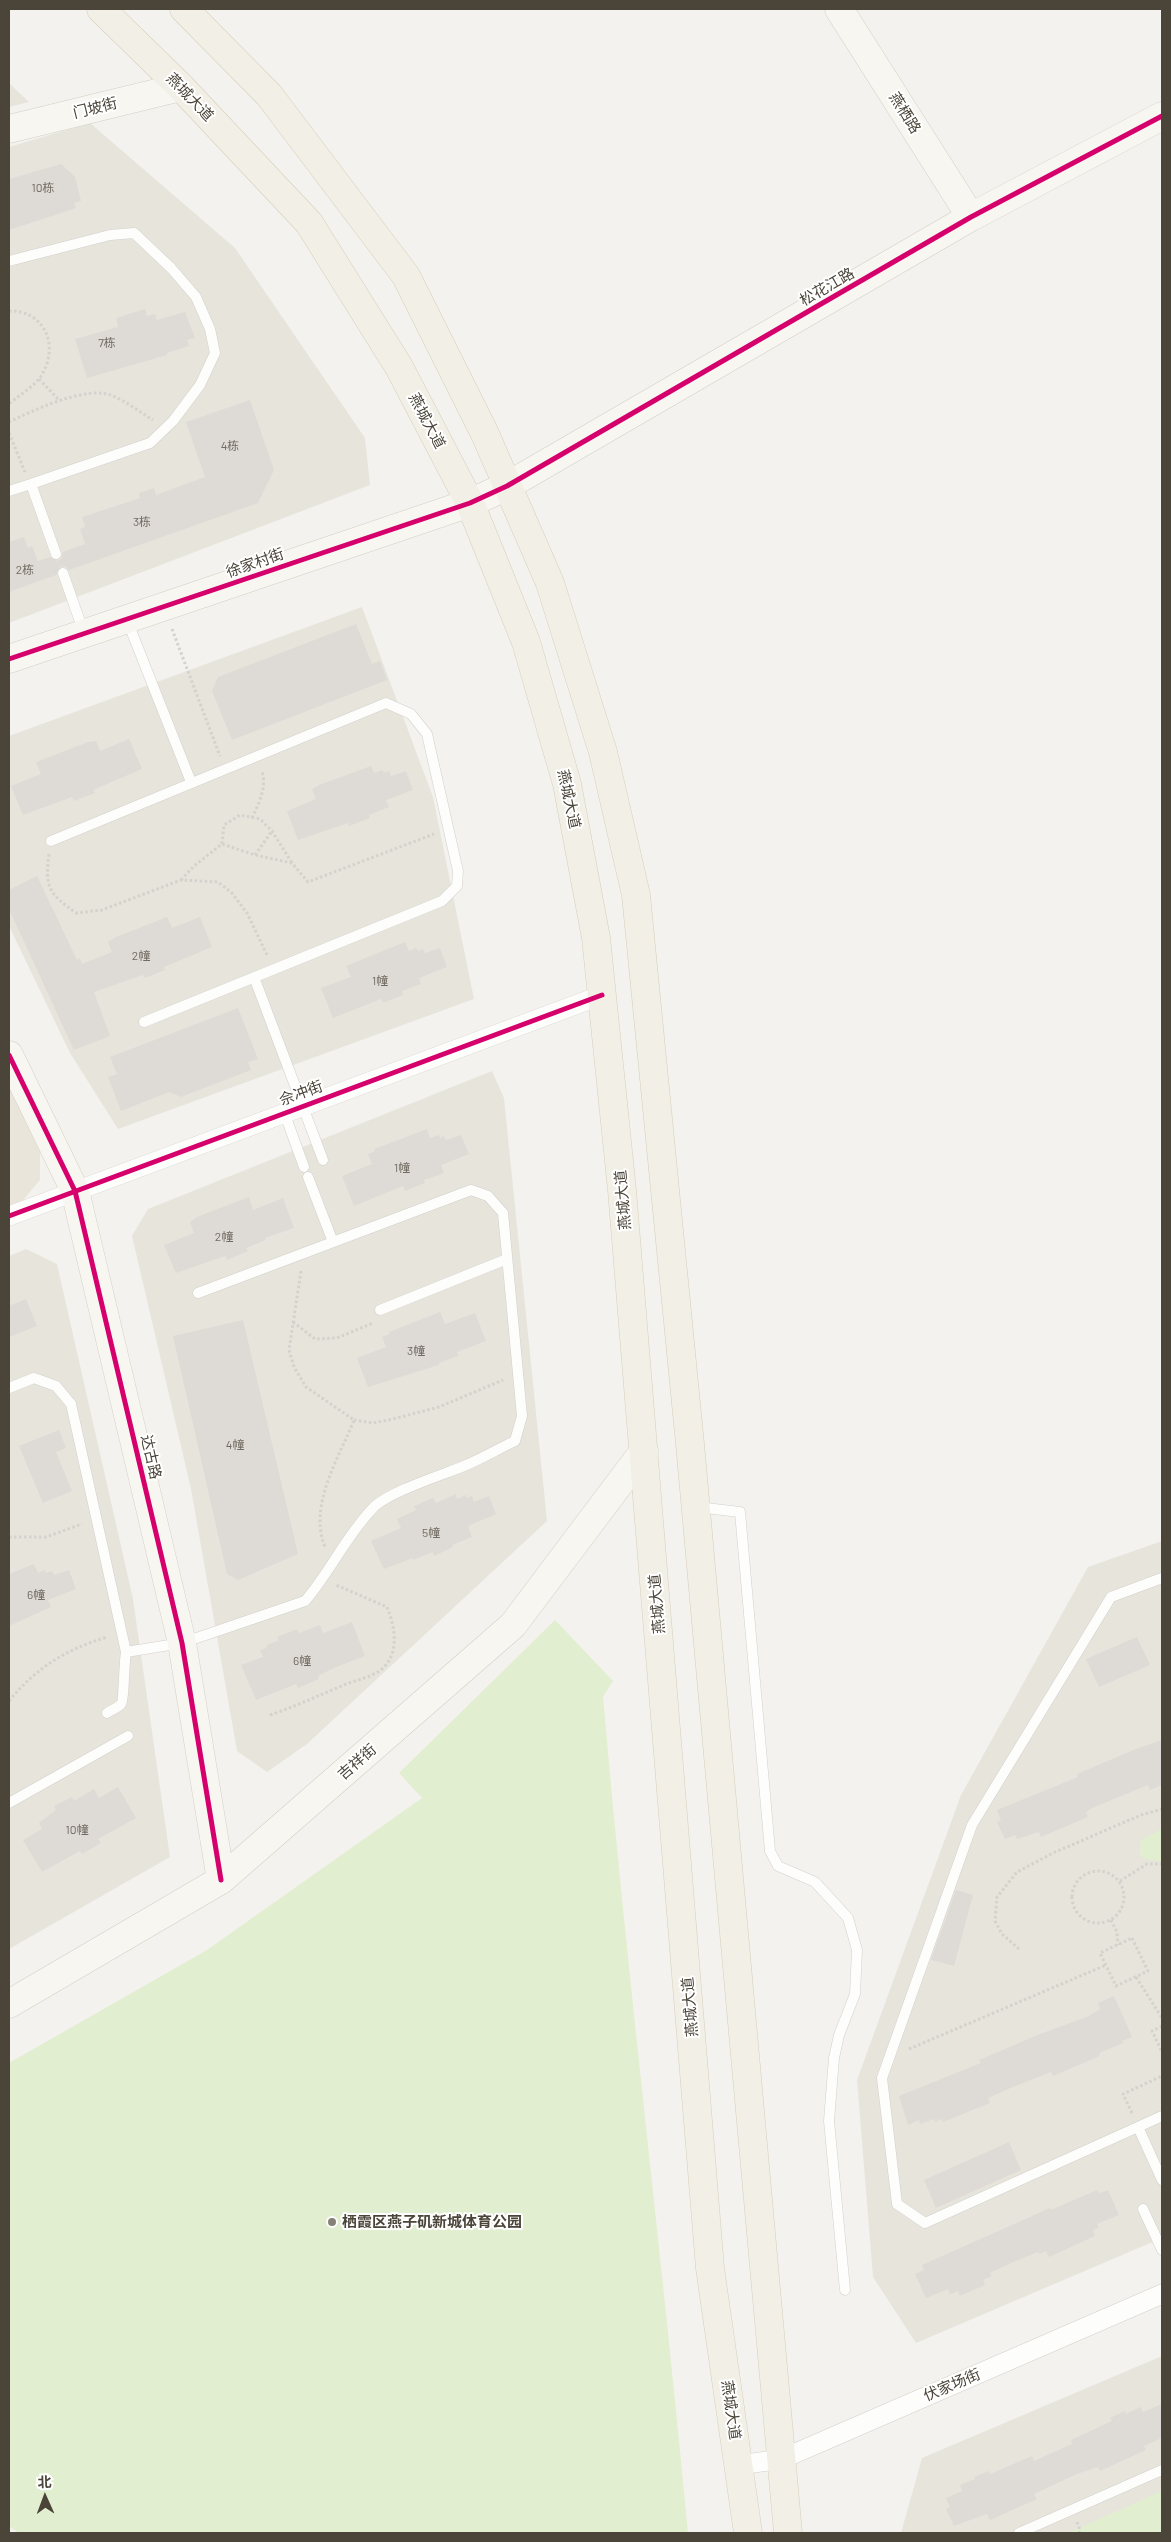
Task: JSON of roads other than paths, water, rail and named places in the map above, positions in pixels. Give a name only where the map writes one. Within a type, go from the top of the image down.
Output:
[{"type":"main road","name":"燕城大道","points":[[102,9],[181,87],[309,223],[399,367],[470,503],[526,642],[567,784],[596,938],[602,995],[622,1190],[710,2268],[748,2533]]},
{"type":"main road","points":[[184,9],[269,95],[406,276],[485,434],[550,583],[602,752],[636,895],[696,1507],[788,2533]]},
{"type":"street","name":"燕栖路","points":[[839,9],[971,217]]},
{"type":"street","name":"门坡街","points":[[9,129],[181,87]]},
{"type":"street","name":"松花江路","points":[[508,486],[971,217],[1162,116]]},
{"type":"street","name":"徐家村街","points":[[9,659],[470,503],[508,486]]},
{"type":"street","name":"佘冲街","points":[[9,1216],[602,995]]},
{"type":"street","name":"达古路","points":[[9,1055],[75,1191],[182,1643],[221,1880]]},
{"type":"street","name":"吉祥街","points":[[9,2004],[221,1880],[513,1625],[644,1451]]},
{"type":"street","name":"伏家场街","points":[[739,2465],[782,2459],[1162,2294]]},
{"type":"lane","points":[[9,261],[110,235],[134,233],[171,268],[196,297],[210,329],[215,353],[200,385],[166,428],[150,443],[9,491]]},
{"type":"lane","points":[[31,484],[56,554]]},
{"type":"lane","points":[[63,573],[84,633]]},
{"type":"lane","points":[[127,619],[191,782]]},
{"type":"lane","points":[[51,841],[257,754],[386,703],[412,714],[427,734],[458,871],[457,886],[442,901],[144,1022]]},
{"type":"lane","points":[[254,977],[323,1160]]},
{"type":"lane","points":[[284,1112],[333,1242]]},
{"type":"lane","points":[[126,1652],[182,1643],[304,1601],[326,1574],[374,1506],[404,1490],[466,1465],[515,1441],[522,1416],[503,1212],[488,1196],[471,1190],[198,1293]]},
{"type":"lane","points":[[380,1310],[507,1259]]},
{"type":"lane","points":[[9,1388],[34,1378],[56,1386],[71,1404],[126,1652],[122,1673],[125,1698],[122,1704],[107,1713]]},
{"type":"lane","points":[[696,1507],[740,1512],[770,1851],[778,1866],[815,1882],[848,1918],[857,1950],[855,1994],[839,2035],[834,2058],[829,2121],[845,2290]]},
{"type":"lane","points":[[1162,1578],[1111,1597],[972,1825],[882,2078],[897,2204],[925,2223],[1162,2116]]},
{"type":"lane","points":[[9,1803],[128,1736]]},
{"type":"lane","points":[[1138,2127],[1162,2180]]},
{"type":"lane","points":[[1143,2209],[1162,2250]]},
{"type":"lane","points":[[1019,2533],[1162,2470]]},
{"type":"place","name":"栖霞区燕子矶新城体育公园","points":[[332,2222]]}]
